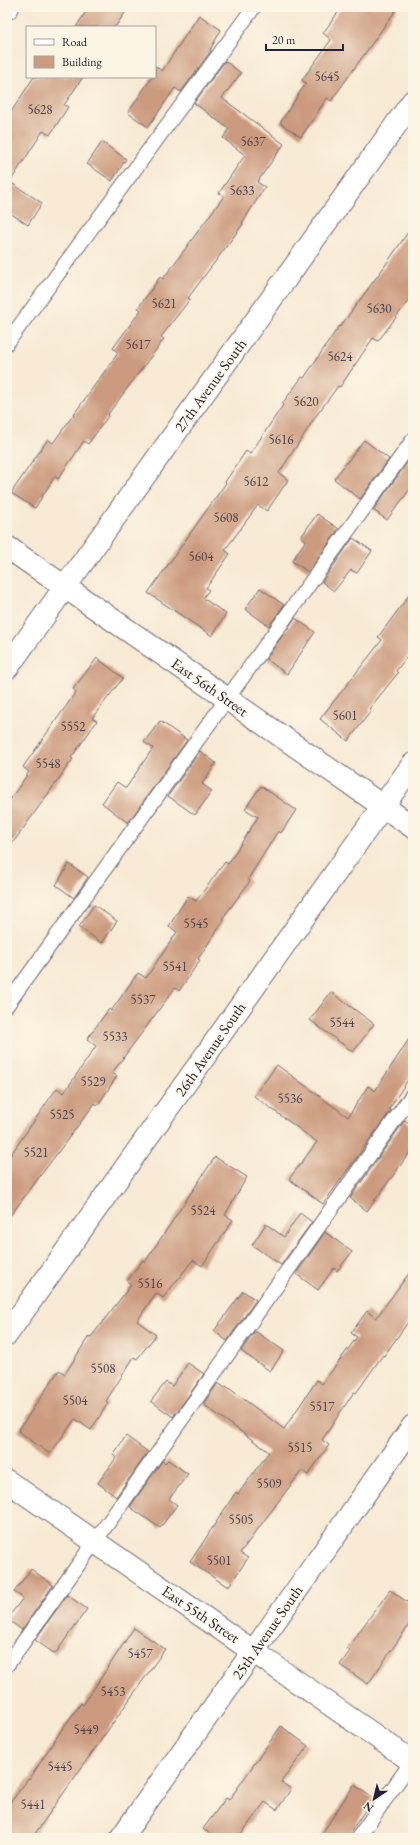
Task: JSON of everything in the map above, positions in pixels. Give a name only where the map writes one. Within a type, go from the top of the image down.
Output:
[{"type":"street","name":"27th Avenue South","points":[[7,668],[413,101]]},
{"type":"street","name":"East 56th Street","points":[[7,547],[66,586],[413,827]]},
{"type":"street","name":"26th Avenue South","points":[[7,1334],[413,764]]},
{"type":"street","name":"25th Avenue South","points":[[121,1838],[413,1426]]},
{"type":"street","name":"East 55th Street","points":[[7,1481],[413,1761]]},
{"type":"lane","points":[[7,343],[254,7]]},
{"type":"lane","points":[[7,1006],[413,440]]},
{"type":"lane","points":[[7,1665],[413,1094]]},
{"type":"lane","points":[[358,1838],[413,1761]]},
{"type":"building","points":[[89,7],[129,7],[116,26],[77,26]]},
{"type":"building","points":[[342,7],[398,7],[331,101],[327,98],[301,137],[280,123],[306,83],[302,80],[331,40],[323,33]]},
{"type":"building","points":[[199,15],[221,30],[210,50],[211,51],[181,92],[175,88],[148,127],[128,113],[151,78],[156,78],[156,67],[162,71]]},
{"type":"building","points":[[225,61],[241,73],[222,98],[284,144],[257,182],[265,187],[242,223],[243,224],[188,298],[190,299],[161,337],[164,339],[108,414],[109,415],[88,444],[84,441],[58,479],[55,476],[35,508],[11,493],[48,439],[53,443],[118,353],[113,348],[141,310],[138,308],[160,277],[163,279],[224,196],[219,193],[245,155],[223,138],[229,129],[194,103]]},
{"type":"building","points":[[33,78],[82,78],[64,105],[68,107],[50,135],[43,131],[10,182],[42,203],[28,225],[7,211],[7,118]]},
{"type":"building","points":[[102,142],[126,159],[112,181],[87,164]]},
{"type":"building","points":[[413,225],[413,295],[378,341],[373,338],[340,387],[338,386],[316,416],[279,473],[288,480],[267,511],[258,505],[225,550],[230,554],[206,588],[209,590],[203,598],[226,614],[212,636],[148,593],[226,483],[225,482],[246,451],[250,454],[283,405],[282,404],[302,377],[304,378],[339,326],[340,327],[384,267]]},
{"type":"building","points":[[364,440],[389,459],[360,499],[334,479]]},
{"type":"building","points":[[413,455],[413,485],[387,520],[373,510]]},
{"type":"building","points":[[317,514],[339,529],[308,572],[292,561],[306,540],[301,537]]},
{"type":"building","points":[[353,538],[372,551],[357,573],[351,570],[334,591],[322,582]]},
{"type":"building","points":[[260,588],[284,605],[269,626],[245,609]]},
{"type":"building","points":[[413,590],[413,649],[396,671],[398,673],[369,709],[371,711],[348,741],[320,719],[382,640],[378,637]]},
{"type":"building","points":[[295,618],[315,632],[287,674],[266,659]]},
{"type":"building","points":[[97,658],[123,678],[92,718],[97,721],[71,758],[73,759],[7,851],[7,804],[29,772],[23,767],[76,692],[73,689]]},
{"type":"building","points":[[160,721],[187,740],[128,823],[102,803],[117,782],[126,788],[153,748],[144,742]]},
{"type":"building","points":[[200,751],[216,763],[202,784],[212,791],[195,815],[168,796]]},
{"type":"building","points":[[261,786],[296,810],[281,833],[278,831],[248,879],[250,881],[222,919],[224,920],[179,991],[175,988],[112,1073],[117,1076],[98,1105],[95,1103],[7,1220],[7,1160],[57,1088],[64,1093],[96,1046],[87,1039],[109,1009],[111,1011],[138,973],[146,978],[177,932],[169,926],[188,896],[196,901],[225,862],[228,864],[258,817],[245,809]]},
{"type":"building","points":[[69,864],[88,877],[74,898],[56,885]]},
{"type":"building","points":[[94,905],[117,921],[102,943],[79,927]]},
{"type":"building","points":[[331,992],[374,1024],[353,1052],[310,1020]]},
{"type":"building","points":[[413,1033],[413,1072],[389,1109],[391,1110],[323,1204],[289,1179],[317,1142],[254,1096],[277,1065],[348,1117],[368,1086],[375,1091]]},
{"type":"building","points":[[405,1120],[413,1126],[413,1148],[367,1211],[350,1198]]},
{"type":"building","points":[[215,1157],[247,1177],[225,1215],[233,1220],[202,1266],[193,1260],[163,1298],[156,1293],[137,1321],[156,1335],[137,1359],[134,1357],[106,1401],[108,1403],[91,1430],[75,1419],[50,1454],[18,1431],[59,1370],[65,1374],[89,1336],[91,1337],[131,1285],[127,1281],[143,1260],[145,1262]]},
{"type":"building","points":[[300,1213],[312,1222],[281,1265],[252,1245],[266,1224],[284,1237]]},
{"type":"building","points":[[325,1232],[352,1252],[337,1271],[334,1268],[318,1290],[296,1274]]},
{"type":"building","points":[[413,1268],[413,1315],[356,1393],[354,1392],[322,1440],[329,1445],[308,1475],[302,1470],[240,1553],[248,1558],[228,1587],[190,1562],[236,1492],[238,1494],[269,1452],[203,1404],[218,1383],[225,1388],[226,1386],[284,1429],[317,1380],[322,1384],[357,1337],[351,1333],[367,1311],[376,1318]]},
{"type":"building","points":[[243,1291],[256,1300],[227,1341],[214,1331]]},
{"type":"building","points":[[255,1331],[284,1351],[270,1371],[241,1351]]},
{"type":"building","points":[[188,1363],[204,1374],[173,1417],[151,1401],[166,1382],[172,1386]]},
{"type":"building","points":[[126,1436],[148,1452],[116,1497],[98,1483],[116,1458],[113,1455]]},
{"type":"building","points":[[168,1460],[188,1474],[169,1499],[177,1505],[160,1528],[130,1507],[162,1461],[165,1463]]},
{"type":"building","points":[[31,1569],[53,1585],[22,1630],[7,1619],[23,1598],[14,1592]]},
{"type":"building","points":[[390,1590],[413,1606],[413,1619],[368,1684],[340,1665],[350,1651],[347,1648]]},
{"type":"building","points":[[67,1595],[87,1609],[55,1654],[35,1640]]},
{"type":"building","points":[[134,1628],[165,1649],[32,1838],[7,1838],[7,1807],[28,1779],[29,1780],[81,1703],[83,1705]]},
{"type":"building","points":[[281,1726],[308,1746],[281,1782],[291,1789],[277,1810],[265,1802],[238,1838],[216,1838],[203,1829],[226,1798],[229,1800]]},
{"type":"building","points":[[354,1785],[373,1798],[347,1838],[319,1838]]}]
